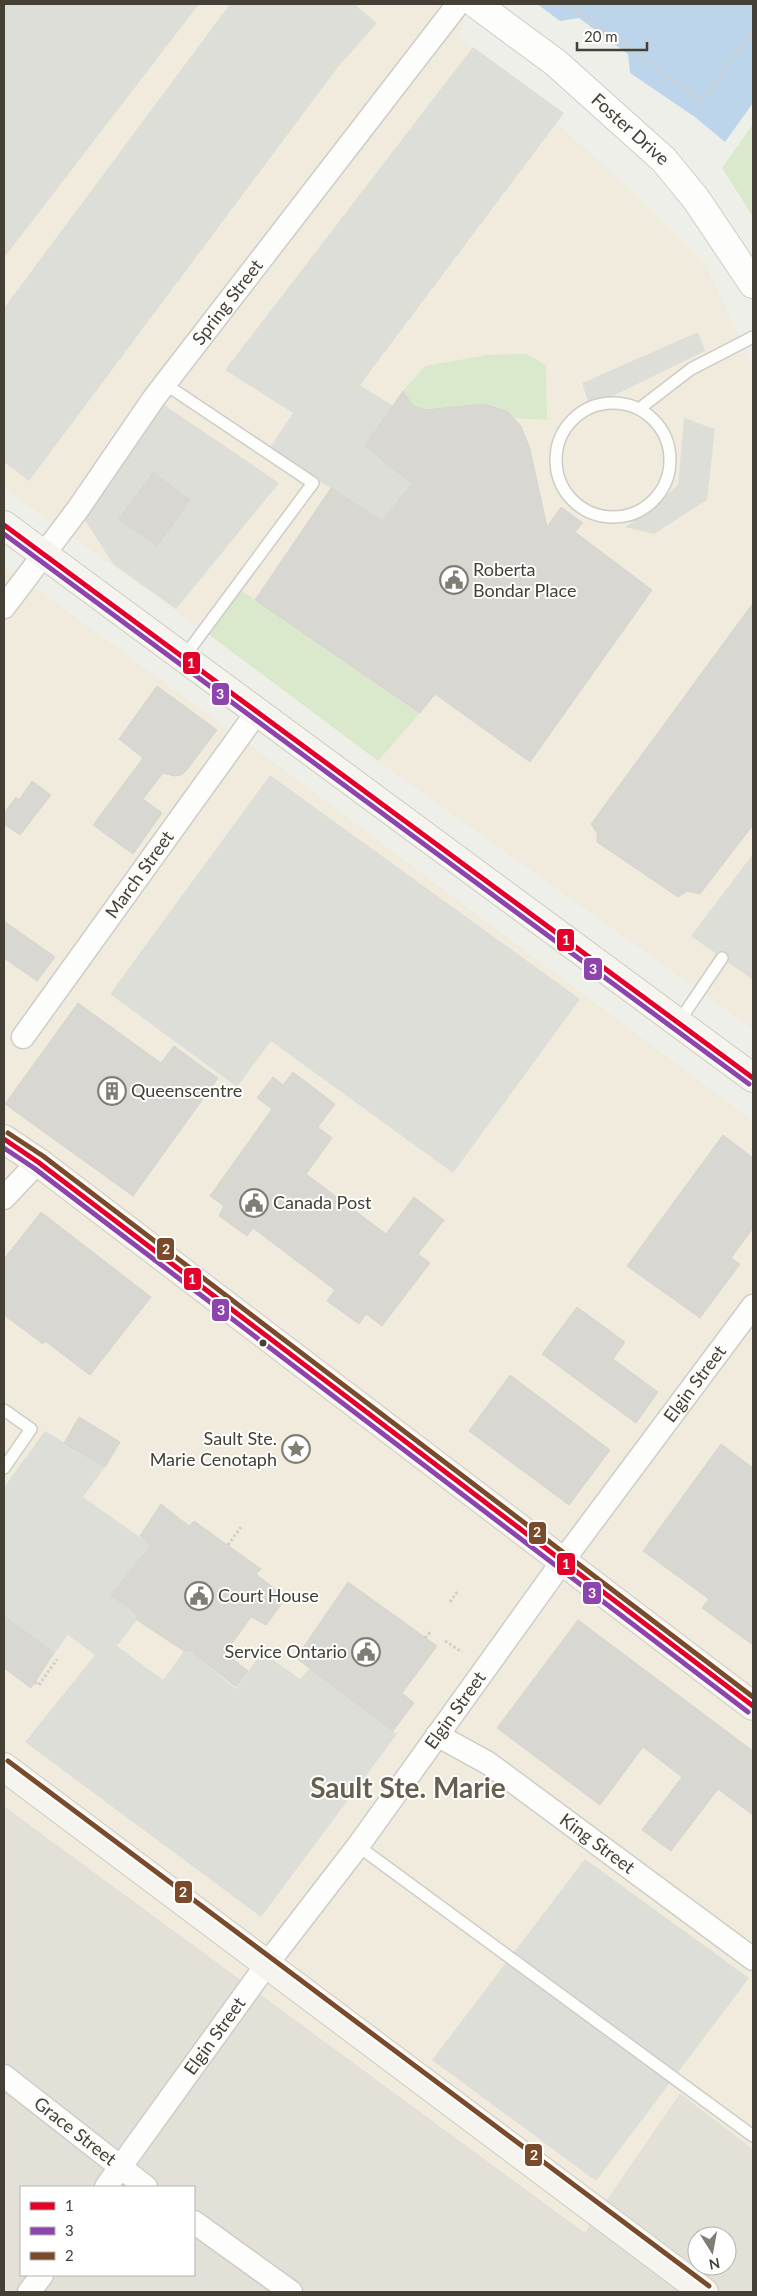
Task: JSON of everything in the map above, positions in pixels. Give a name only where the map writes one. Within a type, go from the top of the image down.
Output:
[{"type":"main road","points":[[4,525],[753,1078]]},
{"type":"main road","points":[[4,1139],[38,1162],[753,1706]]},
{"type":"main road","points":[[4,1767],[704,2292]]},
{"type":"street","name":"Spring Street","points":[[4,607],[44,556],[165,384],[458,4]]},
{"type":"street","name":"Foster Drive","points":[[476,4],[556,63],[664,160],[696,199],[753,284]]},
{"type":"street","name":"March Street","points":[[23,1037],[257,712]]},
{"type":"street","points":[[4,1198],[38,1162]]},
{"type":"street","name":"Elgin Street","points":[[107,2186],[266,1964],[358,1846],[562,1562],[753,1306]]},
{"type":"street","name":"King Street","points":[[437,1735],[488,1763],[753,1959]]},
{"type":"street","name":"Grace Street","points":[[4,2076],[145,2186]]},
{"type":"street","points":[[195,2223],[291,2292]]},
{"type":"street","points":[[29,2292],[41,2276]]},
{"type":"lane","points":[[639,409],[691,369],[753,337]]},
{"type":"lane","points":[[165,384],[313,483],[184,657]]},
{"type":"lane","points":[[606,403],[623,404],[639,409],[654,421],[665,437],[670,455],[668,474],[660,492],[646,506],[629,515],[610,517],[591,513],[575,503],[563,488],[556,470],[556,451],[562,433],[574,418],[590,407],[606,403]]},
{"type":"lane","points":[[678,1022],[722,958]]},
{"type":"lane","points":[[4,1410],[31,1429],[4,1468]]},
{"type":"lane","points":[[358,1846],[753,2136]]},
{"type":"path","points":[[567,4],[702,101],[753,29]]},
{"type":"path","points":[[228,1545],[240,1527]]},
{"type":"path","points":[[450,1602],[458,1590]]},
{"type":"path","points":[[425,1638],[431,1631]]},
{"type":"path","points":[[445,1640],[462,1652]]},
{"type":"path","points":[[35,1682],[39,1685],[57,1658]]},
{"type":"shaded area","points":[[4,4],[468,4],[459,37],[615,175],[706,265],[753,367],[753,1029],[378,761],[204,631],[4,488]]},
{"type":"shaded area","points":[[4,4],[199,4],[4,258]]},
{"type":"shaded area","points":[[230,4],[354,4],[377,23],[338,67],[29,481],[4,462],[4,308]]},
{"type":"shaded area","points":[[473,47],[564,113],[360,385],[393,406],[366,446],[412,484],[382,521],[331,488],[267,452],[293,413],[225,370]]},
{"type":"shaded area","points":[[698,332],[705,351],[590,407],[582,383]]},
{"type":"shaded area","points":[[154,398],[279,483],[176,609],[113,564],[78,509]]},
{"type":"shaded area","points":[[684,418],[715,429],[707,500],[654,534],[625,527],[651,509],[678,485]]},
{"type":"shaded area","points":[[4,565],[265,756],[753,1121],[753,2149],[680,2093],[585,2232],[4,1806]]},
{"type":"shaded area","points":[[270,775],[580,999],[453,1173],[271,1041],[237,1087],[110,994]]},
{"type":"shaded area","points":[[753,854],[753,980],[691,936]]},
{"type":"shaded area","points":[[45,1431],[105,1467],[83,1497],[151,1545],[112,1595],[136,1613],[137,1620],[117,1646],[163,1680],[184,1651],[190,1650],[236,1689],[262,1652],[300,1679],[310,1668],[397,1734],[261,1917],[25,1742],[95,1655],[68,1635],[52,1657],[4,1622],[4,1487]]},
{"type":"shaded area","points":[[4,1806],[584,2232],[680,2093],[753,2149],[753,2292],[4,2292]]},
{"type":"shaded area","points":[[585,1859],[749,1978],[596,2181],[432,2060]]},
{"type":"green space","points":[[753,124],[753,217],[722,168]]},
{"type":"green space","points":[[527,354],[546,365],[547,420],[514,418],[503,410],[491,406],[478,405],[427,411],[413,406],[403,391],[425,366],[487,355]]},
{"type":"green space","points":[[236,587],[420,713],[378,761],[204,631]]},
{"type":"water","points":[[537,4],[753,4],[753,103],[725,142],[695,117],[630,73],[628,54],[579,18],[560,21]]},
{"type":"building","name":"Roberta Bondar Place","points":[[403,391],[413,406],[426,410],[484,404],[507,411],[521,426],[530,449],[547,527],[561,507],[583,523],[575,532],[652,590],[530,762],[435,694],[420,713],[255,600],[331,488],[382,521],[412,484],[365,446]]},
{"type":"building","points":[[153,472],[190,500],[157,546],[119,519]]},
{"type":"building","points":[[753,603],[753,825],[700,894],[687,891],[678,897],[597,842],[597,833],[591,824]]},
{"type":"building","points":[[157,686],[217,730],[186,771],[181,775],[174,776],[163,773],[143,799],[162,813],[133,854],[93,825],[143,758],[119,739]]},
{"type":"building","points":[[32,781],[51,795],[20,835],[4,824],[4,813],[16,797],[19,800]]},
{"type":"building","points":[[4,921],[55,957],[37,981],[4,958]]},
{"type":"building","name":"Queenscentre","points":[[78,1003],[161,1063],[174,1046],[218,1078],[133,1196],[5,1104]]},
{"type":"building","points":[[293,1072],[335,1104],[318,1127],[332,1138],[306,1174],[386,1234],[414,1197],[444,1220],[418,1254],[430,1263],[382,1326],[366,1314],[359,1324],[327,1301],[335,1290],[253,1228],[247,1236],[219,1216],[224,1206],[210,1196],[272,1109],[257,1098],[273,1077],[283,1085]]},
{"type":"building","points":[[723,1135],[753,1158],[753,1228],[731,1258],[740,1264],[700,1318],[627,1266]]},
{"type":"building","points":[[41,1212],[151,1297],[90,1375],[45,1341],[43,1344],[4,1315],[4,1259]]},
{"type":"building","points":[[577,1307],[625,1342],[613,1359],[658,1392],[636,1423],[542,1354]]},
{"type":"building","points":[[510,1375],[610,1450],[569,1505],[469,1431]]},
{"type":"building","points":[[79,1417],[120,1442],[105,1467],[64,1443]]},
{"type":"building","points":[[721,1444],[753,1468],[753,1645],[702,1608],[709,1599],[643,1551]]},
{"type":"building","name":"Court House","points":[[161,1504],[189,1526],[194,1521],[261,1569],[256,1574],[286,1598],[266,1625],[251,1617],[225,1653],[248,1671],[236,1687],[190,1650],[184,1651],[137,1620],[136,1613],[111,1595],[151,1545],[140,1536]]},
{"type":"building","name":"Service Ontario","points":[[348,1582],[437,1646],[402,1693],[414,1703],[393,1731],[296,1658]]},
{"type":"building","points":[[4,1616],[54,1653],[31,1688],[4,1668]]},
{"type":"building","points":[[578,1620],[753,1751],[753,1815],[718,1789],[671,1851],[642,1830],[682,1777],[643,1747],[600,1805],[497,1728]]},
{"type":"transit line","name":"1","points":[[4,525],[753,1078]]},
{"type":"transit line","name":"3","points":[[4,534],[749,1084]]},
{"type":"transit line","name":"2","points":[[8,1133],[43,1156],[753,1697]]},
{"type":"transit line","name":"1","points":[[4,1139],[38,1162],[753,1706]]},
{"type":"transit line","name":"3","points":[[4,1148],[34,1168],[748,1712]]},
{"type":"transit line","name":"2","points":[[8,1761],[709,2286]]},
{"type":"place","name":"Roberta Bondar Place","points":[[454,580]]},
{"type":"place","name":"Queenscentre","points":[[112,1091]]},
{"type":"place","name":"Canada Post","points":[[254,1203]]},
{"type":"place","name":"Sault Ste. Marie Cenotaph","points":[[296,1449]]},
{"type":"place","name":"Court House","points":[[199,1596]]},
{"type":"place","name":"Service Ontario","points":[[366,1652]]},
{"type":"district","name":"Sault Ste. Marie","points":[[408,1788]]}]
